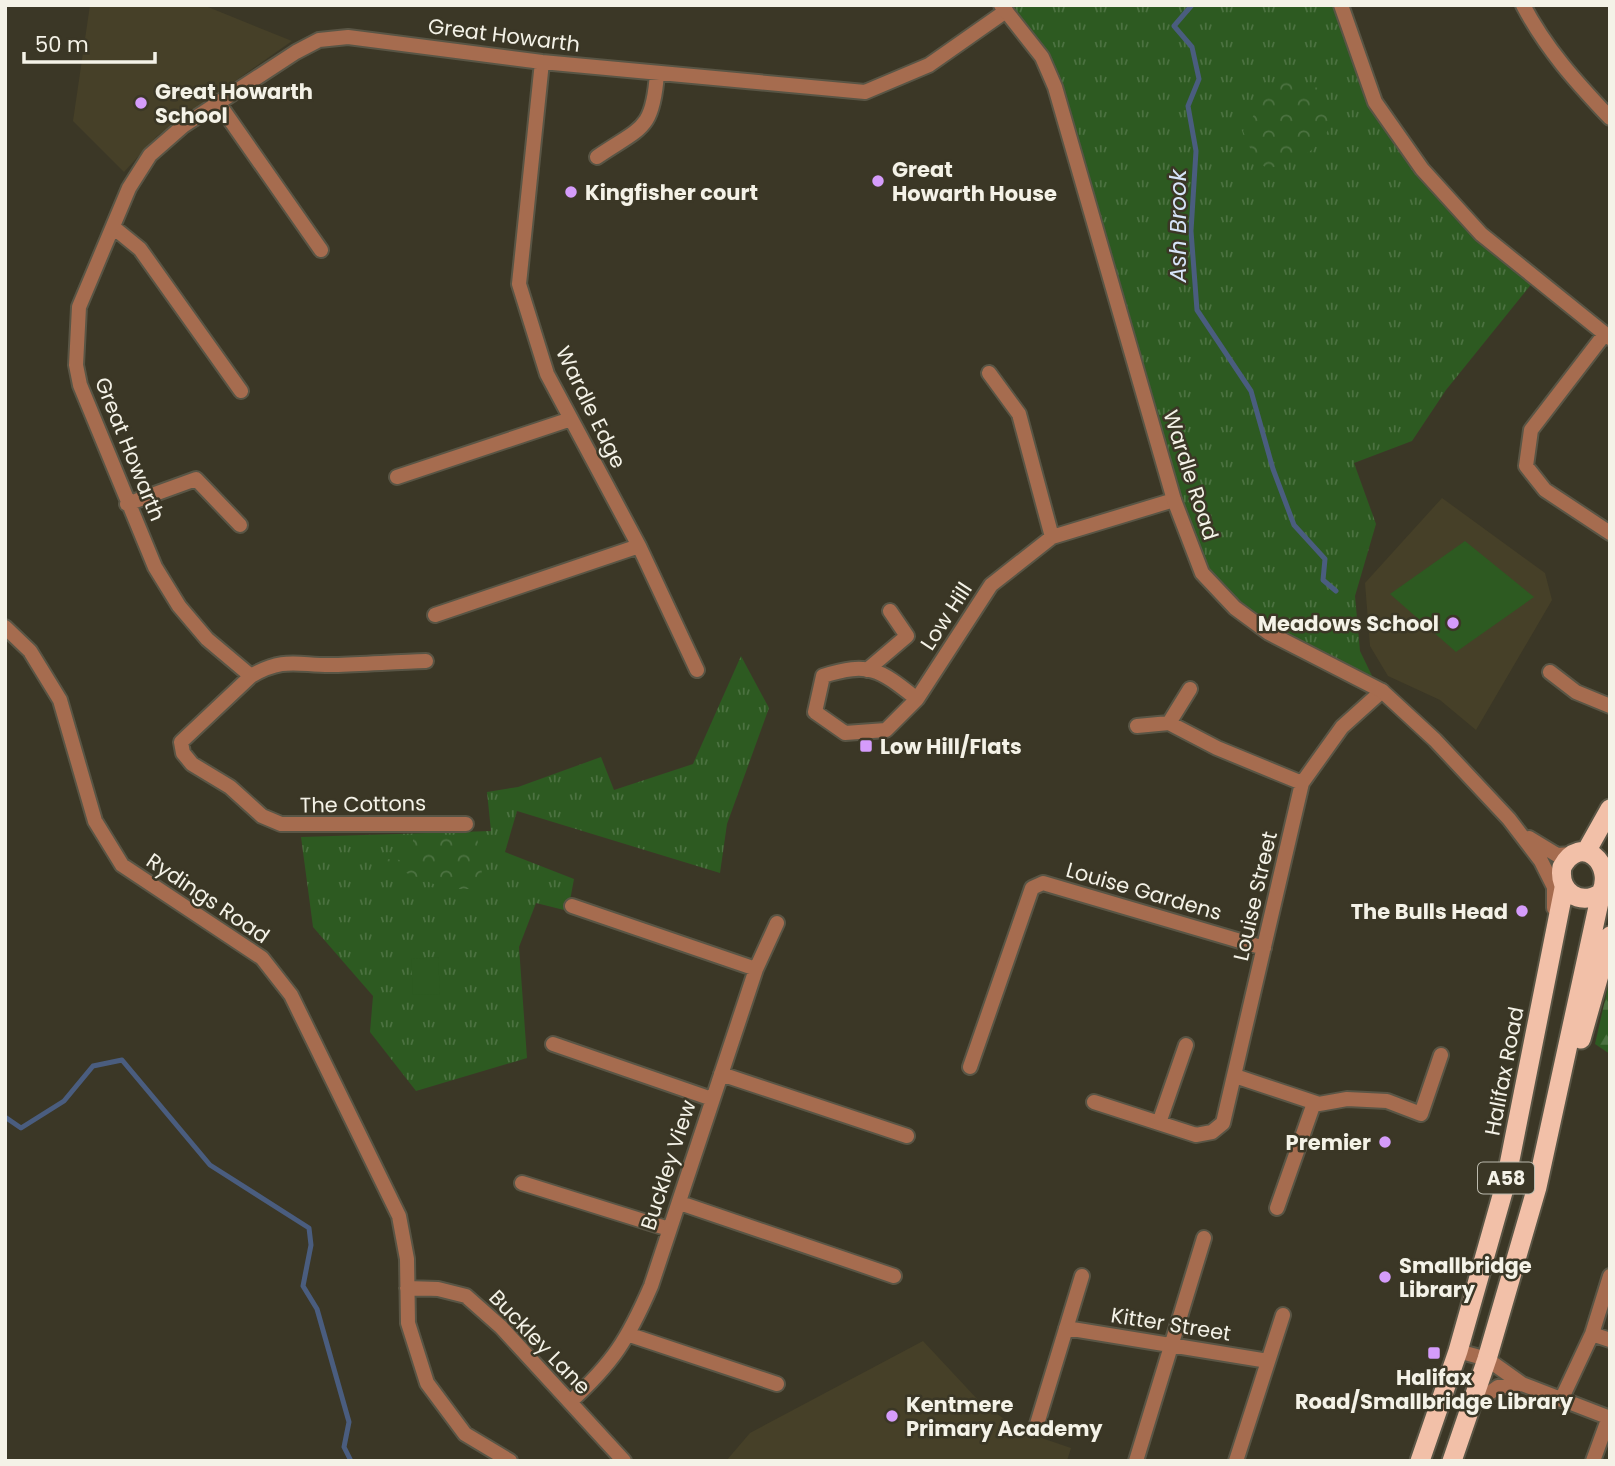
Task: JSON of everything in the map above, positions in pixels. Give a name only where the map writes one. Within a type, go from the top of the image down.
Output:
[{"type":"highway","points":[[1579,852],[1595,852],[1608,861],[1609,880],[1601,894],[1586,899],[1570,894],[1562,881],[1562,867],[1579,852],[1610,809]]},
{"type":"highway","name":"Halifax Road","points":[[1420,1461],[1458,1351],[1505,1185],[1552,948],[1562,881]]},
{"type":"highway","name":"A58","points":[[1452,1461],[1488,1359],[1537,1187],[1601,894]]},
{"type":"highway","name":"A58","points":[[1562,1073],[1576,1053],[1610,936]]},
{"type":"street","points":[[1341,5],[1375,102],[1422,169],[1481,234],[1607,337],[1531,430],[1526,466],[1545,490],[1610,533]]},
{"type":"street","points":[[1523,5],[1540,37],[1564,69],[1610,118]]},
{"type":"street","name":"Great Howarth","points":[[251,676],[207,639],[179,606],[155,567],[90,414],[76,365],[79,307],[129,188],[150,155],[183,127],[296,52],[320,40],[348,37],[542,62],[865,92],[929,65],[1003,8]]},
{"type":"street","name":"Wardle Road","points":[[1003,8],[1042,57],[1055,87],[1174,500],[1202,573],[1235,608],[1269,634],[1382,691],[1444,749],[1519,831],[1541,861],[1562,881]]},
{"type":"street","name":"Wardle Edge","points":[[542,62],[519,284],[547,374],[639,546],[696,670]]},
{"type":"street","points":[[597,157],[648,122],[655,101],[657,74]]},
{"type":"street","points":[[219,104],[320,250]]},
{"type":"street","points":[[113,227],[140,249],[241,391]]},
{"type":"street","points":[[989,373],[1018,414],[1052,537]]},
{"type":"street","points":[[397,477],[571,419]]},
{"type":"street","points":[[127,504],[195,479],[240,525]]},
{"type":"street","name":"Low Hill","points":[[917,699],[885,674],[853,666],[822,676],[815,712],[845,733],[886,730],[917,699],[991,586],[1052,537],[1174,500]]},
{"type":"street","points":[[435,615],[639,546]]},
{"type":"street","points":[[867,670],[907,636],[890,611]]},
{"type":"street","name":"Rydings Road","points":[[5,627],[30,651],[60,700],[95,821],[122,865],[262,958],[291,995],[399,1216],[407,1259],[408,1323],[427,1383],[465,1434],[510,1461]]},
{"type":"street","points":[[251,676],[266,667],[291,661],[330,666],[426,661]]},
{"type":"street","points":[[1550,672],[1576,692],[1610,706]]},
{"type":"street","name":"The Cottons","points":[[251,676],[181,742],[183,753],[192,764],[230,787],[262,816],[294,826],[466,824]]},
{"type":"street","points":[[1169,723],[1190,689]]},
{"type":"street","name":"Louise Street","points":[[1159,1123],[1196,1135],[1212,1132],[1223,1123],[1302,783],[1342,727],[1382,691]]},
{"type":"street","points":[[1137,726],[1169,723],[1217,748],[1302,783]]},
{"type":"street","name":"Wardle Road","points":[[1519,831],[1557,855],[1579,852]]},
{"type":"street","name":"Wardle Road","points":[[1541,861],[1553,887],[1552,948]]},
{"type":"street","name":"Louise Gardens","points":[[970,1067],[1032,888],[1043,883],[1264,948]]},
{"type":"street","points":[[572,906],[756,969]]},
{"type":"street","name":"Buckley View","points":[[570,1402],[598,1376],[630,1335],[651,1286],[680,1203],[756,969],[777,923]]},
{"type":"street","points":[[553,1044],[712,1099]]},
{"type":"street","points":[[1094,1102],[1159,1123],[1186,1045]]},
{"type":"street","points":[[1235,1076],[1314,1103],[1387,1101],[1421,1114],[1441,1055]]},
{"type":"street","points":[[721,1074],[906,1136]]},
{"type":"street","points":[[1277,1209],[1314,1103]]},
{"type":"street","points":[[522,1182],[669,1229]]},
{"type":"street","points":[[680,1203],[894,1276]]},
{"type":"street","points":[[1136,1461],[1203,1238]]},
{"type":"street","points":[[1037,1424],[1082,1276]]},
{"type":"street","points":[[1561,1400],[1592,1334],[1610,1276]]},
{"type":"street","name":"Buckley Lane","points":[[407,1288],[438,1289],[466,1296],[501,1327],[624,1461]]},
{"type":"street","points":[[1237,1461],[1283,1315]]},
{"type":"street","name":"Kitter Street","points":[[1066,1328],[1268,1361]]},
{"type":"street","points":[[1592,1334],[1610,1340]]},
{"type":"street","points":[[630,1335],[777,1384]]},
{"type":"street","points":[[1458,1351],[1488,1359],[1522,1384],[1609,1418],[1592,1461]]},
{"type":"street","points":[[1471,1406],[1499,1387],[1522,1384]]},
{"type":"shaded area","name":"Great Howarth School","points":[[90,5],[203,5],[292,41],[157,136],[124,172],[73,121]]},
{"type":"shaded area","name":"Meadows School","points":[[1442,498],[1545,573],[1552,600],[1476,730],[1440,700],[1388,676],[1370,646],[1365,583]]},
{"type":"shaded area","name":"Kentmere Primary Academy","points":[[923,1341],[979,1401],[1021,1431],[1071,1448],[1067,1461],[726,1461],[750,1433]]},
{"type":"green space","points":[[1009,5],[1337,5],[1353,62],[1372,106],[1533,282],[1446,390],[1412,441],[1354,463],[1376,524],[1355,596],[1360,651],[1375,682],[1271,628],[1237,601],[1207,569],[1179,498],[1063,87],[1046,54]]},
{"type":"green space","points":[[1286,68],[1302,83],[1321,89],[1323,103],[1336,116],[1323,138],[1310,152],[1268,169],[1255,160],[1243,131]]},
{"type":"green space","points":[[1465,541],[1534,597],[1456,652],[1390,594]]},
{"type":"green space","points":[[741,656],[769,708],[727,824],[720,873],[517,811],[505,852],[574,879],[568,911],[536,903],[519,947],[527,1058],[416,1091],[370,1032],[373,996],[313,927],[301,837],[491,831],[487,792],[518,787],[601,757],[614,790],[693,764]]},
{"type":"green space","points":[[477,836],[484,889],[446,889],[399,870],[384,869],[385,859],[401,860],[403,852],[413,853],[413,838]]},
{"type":"green space","points":[[438,957],[440,994],[413,995],[411,959]]},
{"type":"green space","points":[[1610,978],[1610,1054],[1595,1044]]},
{"type":"waterway","name":"Ash Brook","points":[[1192,5],[1174,26],[1192,47],[1199,79],[1188,106],[1196,151],[1191,231],[1197,310],[1251,391],[1273,469],[1294,525],[1325,559],[1323,580],[1336,591]]},
{"type":"waterway","points":[[5,1117],[21,1128],[64,1101],[93,1066],[122,1060],[210,1165],[309,1228],[311,1245],[303,1286],[317,1309],[349,1422],[344,1447],[351,1461]]},
{"type":"place","name":"Great Howarth School","points":[[141,103]]},
{"type":"place","name":"Great Howarth House","points":[[878,181]]},
{"type":"place","name":"Kingfisher court","points":[[571,192]]},
{"type":"place","name":"Meadows School","points":[[1453,623]]},
{"type":"place","name":"Low Hill/Flats","points":[[866,746]]},
{"type":"place","name":"The Bulls Head","points":[[1522,911]]},
{"type":"place","name":"Premier","points":[[1385,1142]]},
{"type":"place","name":"Smallbridge Library","points":[[1385,1277]]},
{"type":"place","name":"Halifax Road/Smallbridge Library","points":[[1434,1353]]},
{"type":"place","name":"Kentmere Primary Academy","points":[[892,1416]]}]
